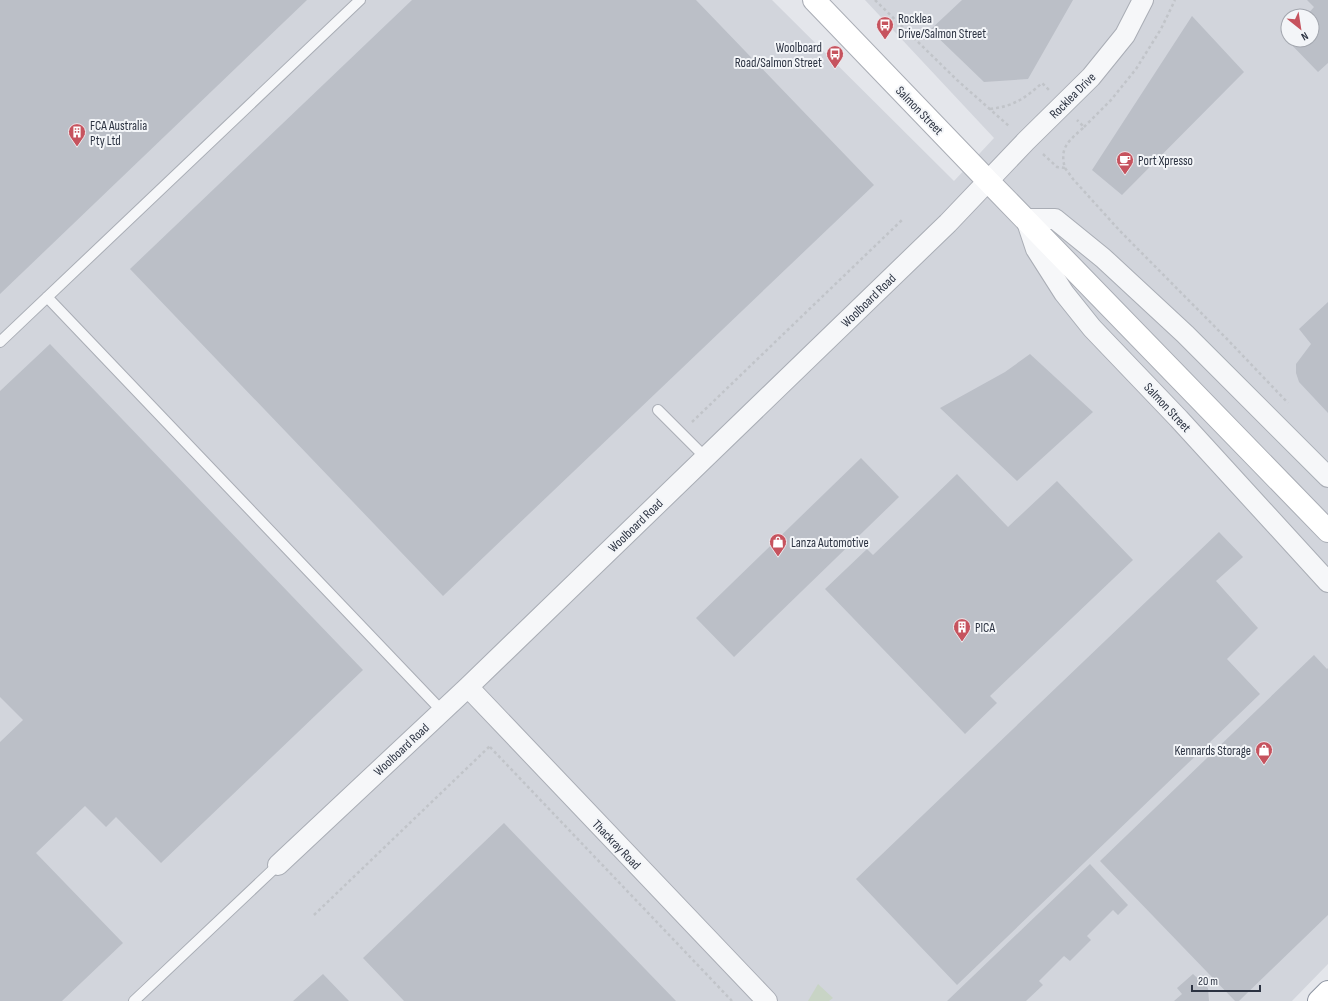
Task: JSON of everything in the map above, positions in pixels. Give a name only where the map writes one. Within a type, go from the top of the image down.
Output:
[{"type":"main road","name":"Salmon Street","points":[[814,0],[1328,531]]},
{"type":"main road","points":[[1319,1001],[1328,992]]},
{"type":"main road","points":[[1324,1001],[1328,997]]},
{"type":"street","name":"Rocklea Drive","points":[[988,181],[1096,72],[1125,35],[1143,0]]},
{"type":"street","name":"Woolboard Road","points":[[278,865],[468,687],[948,223],[988,181]]},
{"type":"street","points":[[1026,219],[1055,219],[1103,258],[1185,334],[1328,477]]},
{"type":"street","name":"Salmon Street","points":[[1026,219],[1036,249],[1064,293],[1092,328],[1179,419],[1328,582]]},
{"type":"street","name":"Thackray Road","points":[[468,687],[767,1001]]},
{"type":"lane","points":[[0,342],[360,0]]},
{"type":"lane","points":[[47,297],[442,711]]},
{"type":"lane","points":[[658,410],[705,457]]},
{"type":"lane","points":[[134,1001],[278,865]]},
{"type":"path","points":[[875,0],[956,80],[990,109]]},
{"type":"path","points":[[1084,127],[1111,100],[1136,68],[1161,30],[1175,0]]},
{"type":"path","points":[[1065,168],[1073,179],[1120,231],[1226,338],[1293,409]]},
{"type":"path","points":[[681,433],[903,219]]},
{"type":"path","points":[[314,914],[508,729]]},
{"type":"path","points":[[490,747],[732,1001]]},
{"type":"shaded area","points":[[0,0],[772,0],[954,181],[994,138],[865,0],[1328,0],[1328,964],[1292,1001],[0,1001]]},
{"type":"green space","points":[[818,984],[833,998],[829,1001],[808,1001]]},
{"type":"building","name":"FCA Australia Pty Ltd","points":[[0,0],[307,0],[0,294]]},
{"type":"building","points":[[412,0],[696,0],[874,185],[443,596],[130,269]]},
{"type":"building","points":[[962,0],[1073,0],[1028,79],[984,82],[930,30]]},
{"type":"building","points":[[1307,0],[1328,0],[1328,63],[1318,72],[1295,48],[1320,48],[1320,8],[1313,8],[1314,7]]},
{"type":"building","points":[[1192,16],[1244,72],[1122,195],[1092,170]]},
{"type":"building","points":[[1328,302],[1328,413],[1299,382],[1296,373],[1296,364],[1311,344],[1299,329]]},
{"type":"building","points":[[50,344],[363,670],[161,863],[116,817],[106,827],[85,806],[36,853],[123,943],[62,1001],[0,1001],[0,742],[23,720],[0,697],[0,391]]},
{"type":"building","points":[[1030,354],[1093,412],[1017,481],[940,408],[1005,372]]},
{"type":"building","points":[[861,458],[899,497],[734,657],[696,618]]},
{"type":"building","name":"PICA","points":[[957,474],[1008,527],[1057,481],[1133,560],[990,696],[997,703],[965,734],[825,589],[867,549],[873,555]]},
{"type":"building","points":[[1219,532],[1243,557],[1216,581],[1258,628],[1227,659],[1260,694],[957,985],[856,879]]},
{"type":"building","name":"Kennards Storage","points":[[1314,655],[1327,669],[1328,668],[1328,915],[1239,1001],[1235,1001],[1100,861]]},
{"type":"building","points":[[504,823],[676,1001],[404,1001],[363,958]]},
{"type":"building","points":[[1090,864],[1128,905],[1118,915],[1113,910],[1087,936],[1091,940],[1070,961],[1064,956],[1039,981],[1043,985],[1026,1001],[947,1001]]},
{"type":"building","points":[[323,974],[349,1001],[293,1001]]},
{"type":"building","points":[[1193,974],[1208,988],[1209,1001],[1174,1001],[1182,994],[1177,988]]},
{"type":"place","name":"Rocklea Drive/Salmon Street","points":[[885,40]]},
{"type":"place","name":"Woolboard Road/Salmon Street","points":[[835,69]]},
{"type":"place","name":"FCA Australia Pty Ltd","points":[[77,147]]},
{"type":"place","name":"Port Xpresso","points":[[1125,175]]},
{"type":"place","name":"Lanza Automotive","points":[[778,557]]},
{"type":"place","name":"PICA","points":[[962,642]]},
{"type":"place","name":"Kennards Storage","points":[[1264,765]]}]
